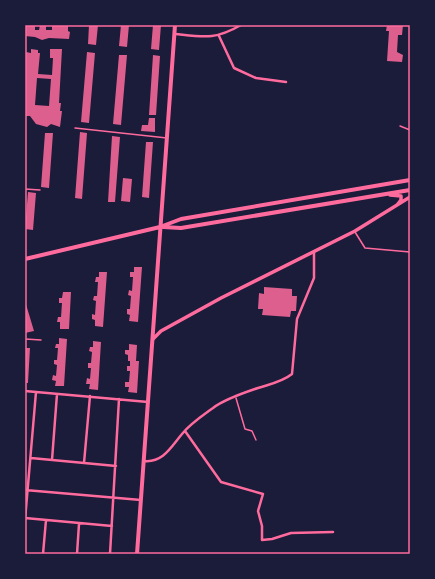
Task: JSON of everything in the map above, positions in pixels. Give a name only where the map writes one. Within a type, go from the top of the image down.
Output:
[{"type":"main road","points":[[137,554],[175,25]]},
{"type":"main road","points":[[25,260],[160,227],[181,219],[410,180]]},
{"type":"main road","points":[[160,227],[181,228],[410,190]]},
{"type":"street","points":[[175,34],[204,37],[220,36],[241,25]]},
{"type":"street","points":[[220,36],[234,68],[256,78],[286,82]]},
{"type":"street","points":[[386,195],[397,195],[401,198],[400,202],[390,211]]},
{"type":"street","points":[[153,339],[161,331],[221,298],[355,231],[409,199]]},
{"type":"street","points":[[144,461],[153,462],[160,459],[169,451],[185,431],[218,405],[257,388],[282,380],[292,374],[297,319],[314,278],[314,252]]},
{"type":"street","points":[[25,391],[148,402]]},
{"type":"street","points":[[36,392],[31,458],[26,490],[25,519],[112,526]]},
{"type":"street","points":[[52,460],[57,394]]},
{"type":"street","points":[[84,463],[90,396]]},
{"type":"street","points":[[110,554],[119,399]]},
{"type":"street","points":[[185,431],[221,482],[264,494],[258,511],[262,526],[262,540],[272,539],[291,533],[333,532]]},
{"type":"street","points":[[31,458],[116,466]]},
{"type":"street","points":[[26,490],[141,500]]},
{"type":"street","points":[[43,554],[46,520]]},
{"type":"street","points":[[77,554],[79,524]]},
{"type":"lane","points":[[400,126],[410,130]]},
{"type":"lane","points":[[75,128],[167,138]]},
{"type":"lane","points":[[25,189],[40,190]]},
{"type":"lane","points":[[355,231],[365,248],[410,252]]},
{"type":"lane","points":[[25,339],[40,340]]},
{"type":"lane","points":[[236,398],[245,429],[252,431],[256,440]]},
{"type":"building","points":[[25,25],[35,25],[35,30],[39,30],[40,25],[46,25],[46,30],[52,30],[52,25],[68,25],[68,31],[70,32],[69,39],[49,38],[42,40],[35,37],[25,36]]},
{"type":"building","points":[[89,25],[98,25],[96,45],[88,44]]},
{"type":"building","points":[[121,25],[129,25],[127,47],[119,46]]},
{"type":"building","points":[[153,25],[161,25],[159,50],[151,49]]},
{"type":"building","points":[[387,25],[403,25],[402,35],[398,35],[397,52],[403,55],[402,62],[387,61],[389,31],[386,31]]},
{"type":"building","points":[[31,49],[38,50],[38,53],[40,53],[38,74],[52,75],[53,58],[50,58],[50,49],[62,49],[59,103],[61,103],[60,111],[62,111],[60,127],[51,124],[47,127],[36,124],[30,116],[25,116],[26,52],[31,53]],"holes":[[[37,78],[51,79],[49,106],[35,105]]]},
{"type":"building","points":[[87,52],[95,53],[89,123],[81,122]]},
{"type":"building","points":[[119,55],[127,55],[121,125],[113,124]]},
{"type":"building","points":[[153,55],[160,56],[156,115],[149,115]]},
{"type":"building","points":[[149,118],[155,118],[155,132],[141,131],[142,125],[148,125]]},
{"type":"building","points":[[80,132],[87,133],[82,199],[75,198]]},
{"type":"building","points":[[45,133],[53,133],[49,188],[41,187]]},
{"type":"building","points":[[112,136],[120,137],[115,202],[108,202]]},
{"type":"building","points":[[146,142],[153,142],[149,198],[142,197]]},
{"type":"building","points":[[123,178],[132,179],[130,202],[121,201]]},
{"type":"building","points":[[28,192],[36,193],[33,230],[25,229]]},
{"type":"building","points":[[134,267],[142,267],[138,322],[129,321],[130,315],[127,314],[127,309],[130,309],[131,296],[128,295],[129,290],[132,291],[133,277],[130,277],[130,272],[134,272]]},
{"type":"building","points":[[99,272],[107,272],[103,327],[95,326],[95,320],[92,319],[92,314],[95,315],[96,301],[93,300],[94,296],[97,296],[98,282],[95,282],[96,277],[99,277]]},
{"type":"building","points":[[264,287],[292,289],[292,296],[297,296],[296,311],[291,311],[290,317],[262,315],[263,309],[258,309],[259,293],[264,294]]},
{"type":"building","points":[[63,292],[71,292],[69,329],[60,329],[60,322],[57,322],[58,317],[61,317],[62,303],[59,303],[59,298],[62,298]]},
{"type":"building","points":[[25,301],[34,331],[25,333]]},
{"type":"building","points":[[59,338],[67,339],[64,386],[55,386],[56,381],[52,380],[53,375],[56,376],[57,365],[54,364],[54,360],[57,360],[58,348],[55,348],[56,344],[59,344]]},
{"type":"building","points":[[93,341],[101,342],[98,390],[89,389],[90,384],[86,384],[87,378],[90,379],[91,368],[88,368],[88,363],[91,363],[92,352],[89,351],[90,347],[93,347]]},
{"type":"building","points":[[129,344],[137,345],[136,361],[139,361],[137,393],[128,392],[129,387],[125,387],[125,382],[129,382],[130,371],[127,371],[127,366],[130,366],[130,361],[128,361],[128,355],[125,354],[125,350],[129,350]]},
{"type":"building","points":[[25,348],[30,348],[28,383],[25,383]]}]
